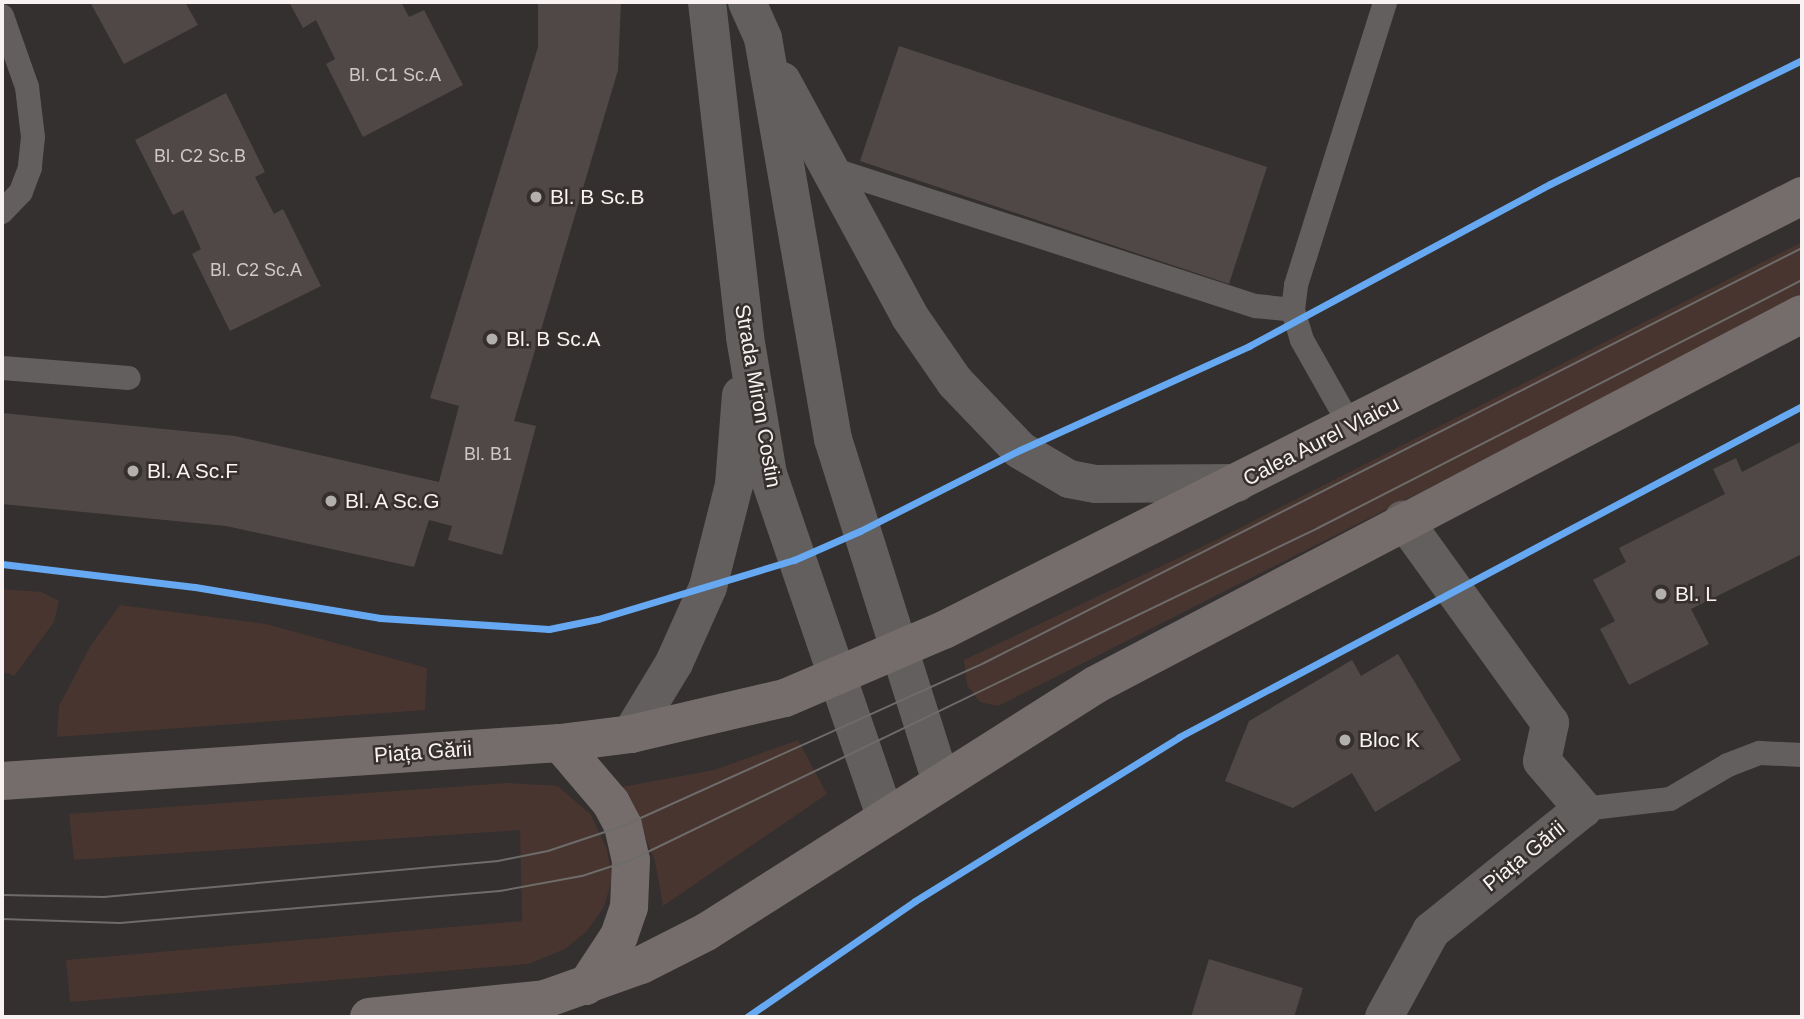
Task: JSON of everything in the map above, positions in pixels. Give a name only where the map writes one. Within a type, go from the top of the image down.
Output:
[{"type":"main road","name":"Strada Miron Costin","points":[[707,2],[745,337],[768,474],[835,677],[886,816]]},
{"type":"main road","points":[[753,12],[828,168],[910,317],[949,373],[982,413],[1042,467],[1069,479],[1095,484],[1239,483]]},
{"type":"main road","points":[[753,12],[833,439],[940,779]]},
{"type":"main road","name":"Calea Aurel Vlaicu","points":[[835,677],[898,652],[1239,483],[1802,197]]},
{"type":"main road","points":[[369,1017],[509,1005],[586,986],[641,965],[706,932],[940,779],[1095,685],[1403,519],[1802,314]]},
{"type":"main road","points":[[631,734],[674,663],[708,587],[723,537],[734,485],[745,337]]},
{"type":"main road","name":"Piața Gării","points":[[1384,1017],[1431,931],[1583,809],[1542,761],[1550,723],[1403,519]]},
{"type":"main road","name":"Piața Gării","points":[[2,781],[560,743],[631,734],[785,698],[835,677]]},
{"type":"main road","points":[[560,743],[611,803],[623,826],[631,860],[629,907],[619,936],[586,986]]},
{"type":"lane","points":[[1350,425],[1302,340],[1293,310],[1296,285],[1385,2]]},
{"type":"lane","points":[[2,16],[27,87],[33,137],[30,168],[21,192],[2,212]]},
{"type":"lane","points":[[828,168],[1256,306],[1293,310]]},
{"type":"lane","points":[[2,368],[129,378]]},
{"type":"lane","points":[[1583,809],[1670,799],[1728,765],[1760,753],[1802,755]]},
{"type":"shaded area","points":[[1802,242],[1802,299],[998,706],[980,702],[967,685],[964,660],[1210,543]]},
{"type":"shaded area","points":[[2,589],[41,592],[59,601],[54,622],[14,676],[2,671]]},
{"type":"shaded area","points":[[120,605],[266,624],[427,668],[425,710],[57,737],[59,706],[91,645]]},
{"type":"shaded area","points":[[798,740],[827,794],[663,906],[655,861],[641,826],[616,788],[714,770]]},
{"type":"shaded area","points":[[508,783],[558,786],[591,815],[607,850],[612,879],[604,907],[587,931],[565,949],[528,964],[70,1002],[66,960],[522,921],[520,830],[74,860],[69,814]]},
{"type":"building","points":[[90,2],[185,2],[198,25],[124,64]]},
{"type":"building","name":"Bl. C1 Sc.A","points":[[289,2],[401,2],[409,17],[424,10],[463,85],[363,137],[326,64],[335,59],[316,20],[303,28]]},
{"type":"building","points":[[538,2],[621,2],[618,70],[514,421],[536,426],[502,555],[448,540],[452,526],[429,520],[414,567],[226,526],[2,504],[2,413],[235,436],[439,482],[459,406],[430,398],[538,47]]},
{"type":"building","points":[[899,46],[1267,167],[1229,284],[860,161]]},
{"type":"building","points":[[226,93],[265,172],[255,177],[274,214],[283,209],[321,286],[230,331],[192,254],[201,249],[183,210],[173,215],[135,140]]},
{"type":"building","name":"Bl. L","points":[[1802,441],[1802,554],[1691,609],[1709,644],[1629,685],[1600,629],[1615,621],[1593,580],[1626,562],[1619,548],[1725,494],[1713,469],[1736,458],[1742,472]]},
{"type":"building","name":"Bloc K","points":[[1398,654],[1461,760],[1375,812],[1352,773],[1293,808],[1225,781],[1249,721],[1352,660],[1361,676]]},
{"type":"building","points":[[1209,959],[1303,988],[1294,1017],[1191,1017]]},
{"type":"tram line","points":[[2,895],[104,897],[498,861],[548,851],[623,826],[984,663],[1802,248]]},
{"type":"tram line","points":[[2,919],[120,923],[500,891],[582,876],[631,860],[1318,528],[1802,280]]},
{"type":"cycle path","points":[[2,564],[195,587],[380,618],[549,629],[598,619],[794,560],[860,531],[1020,450],[1249,346],[1550,184],[1802,60]]},
{"type":"cycle path","points":[[747,1017],[915,901],[1179,737],[1802,406]]},
{"type":"place","name":"Bl. B Sc.B","points":[[536,197]]},
{"type":"place","name":"Bl. B Sc.A","points":[[492,339]]},
{"type":"place","name":"Bl. A Sc.F","points":[[133,471]]},
{"type":"place","name":"Bl. A Sc.G","points":[[331,501]]},
{"type":"place","name":"Bl. L","points":[[1661,594]]},
{"type":"place","name":"Bloc K","points":[[1345,740]]}]
